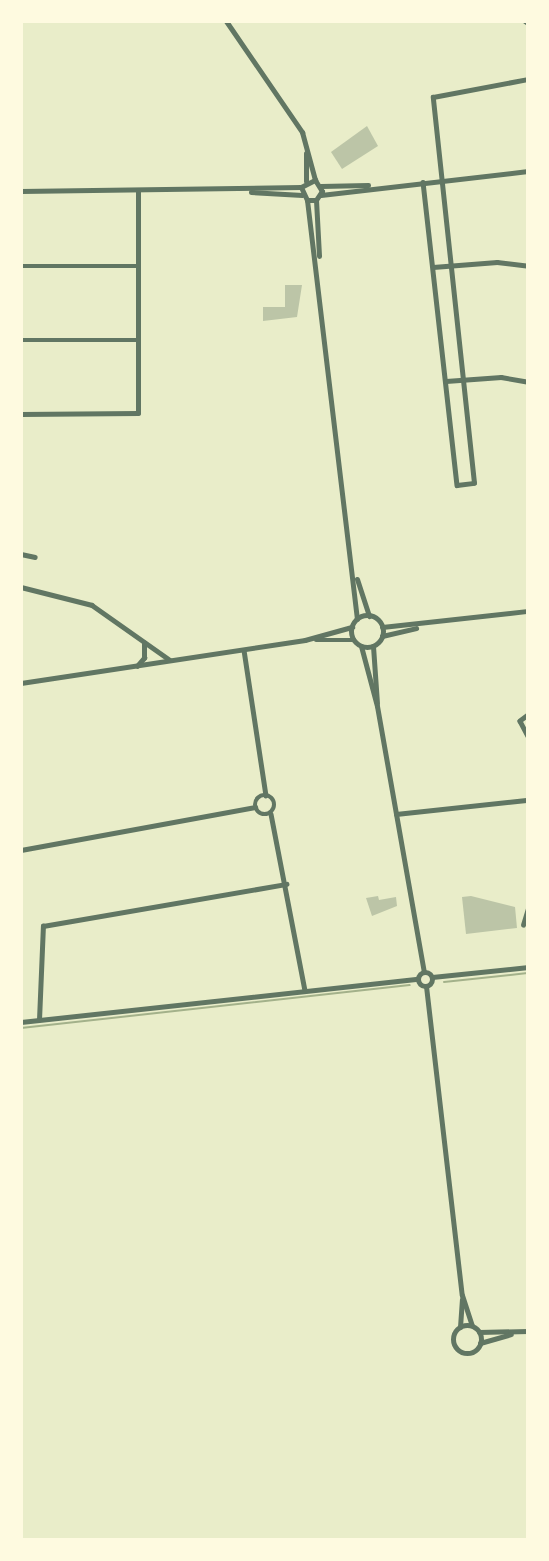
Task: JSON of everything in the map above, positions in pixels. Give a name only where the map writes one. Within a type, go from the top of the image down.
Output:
[{"type":"street","points":[[226,21],[299,126],[315,180],[321,186],[321,195]]},
{"type":"street","points":[[423,182],[457,485],[474,483],[433,97],[528,79]]},
{"type":"street","points":[[302,195],[306,146]]},
{"type":"street","points":[[307,200],[316,200],[321,195],[382,186],[528,172]]},
{"type":"street","points":[[240,191],[303,184],[315,180]]},
{"type":"street","points":[[321,186],[382,186]]},
{"type":"street","points":[[21,191],[240,191],[302,195],[307,200],[321,287],[350,552],[357,619],[352,627],[354,640]]},
{"type":"street","points":[[21,414],[138,413],[138,191]]},
{"type":"street","points":[[316,200],[321,287]]},
{"type":"street","points":[[433,267],[497,262],[528,266]]},
{"type":"street","points":[[21,266],[138,266]]},
{"type":"street","points":[[21,340],[138,340]]},
{"type":"street","points":[[445,381],[501,377],[528,382]]},
{"type":"street","points":[[350,552],[369,615],[382,627],[432,624],[528,611]]},
{"type":"street","points":[[21,554],[35,557]]},
{"type":"street","points":[[21,587],[82,601],[170,661]]},
{"type":"street","points":[[357,619],[369,615]]},
{"type":"street","points":[[377,706],[373,646],[382,636],[432,624]]},
{"type":"street","points":[[21,683],[305,640],[352,627]]},
{"type":"street","points":[[382,627],[382,636]]},
{"type":"street","points":[[305,640],[354,640],[361,646],[377,706],[424,972],[432,977],[528,967]]},
{"type":"street","points":[[137,666],[144,658],[144,642]]},
{"type":"street","points":[[361,646],[373,646]]},
{"type":"street","points":[[244,650],[267,795],[275,803],[271,814],[305,992]]},
{"type":"street","points":[[528,715],[520,721],[528,736]]},
{"type":"street","points":[[255,807],[258,798],[267,795]]},
{"type":"street","points":[[396,814],[528,800]]},
{"type":"street","points":[[255,807],[261,814],[271,814]]},
{"type":"street","points":[[21,850],[255,807]]},
{"type":"street","points":[[39,1020],[43,926],[286,884]]},
{"type":"street","points":[[523,925],[528,909]]},
{"type":"street","points":[[21,1022],[418,979],[424,972]]},
{"type":"street","points":[[432,977],[426,986],[463,1295],[471,1325],[479,1332],[528,1331]]},
{"type":"street","points":[[418,979],[426,986]]},
{"type":"street","points":[[463,1295],[460,1327],[454,1335],[457,1348],[470,1352],[480,1343],[517,1332]]},
{"type":"street","points":[[460,1327],[471,1325]]},
{"type":"street","points":[[479,1332],[480,1343]]},
{"type":"building","points":[[367,126],[378,146],[342,169],[331,152]]},
{"type":"building","points":[[285,285],[302,285],[297,317],[263,321],[263,307],[285,307]]},
{"type":"building","points":[[378,896],[379,900],[396,897],[397,906],[372,916],[366,898]]},
{"type":"building","points":[[471,896],[515,907],[517,928],[466,934],[462,897]]},
{"type":"waterway","points":[[444,982],[528,973]]},
{"type":"waterway","points":[[21,1028],[410,985]]}]
